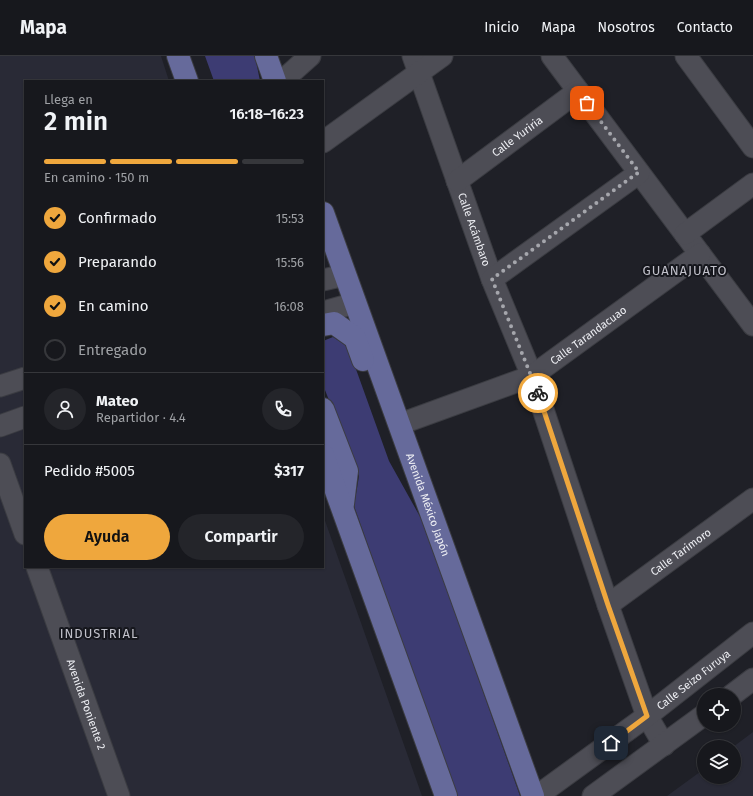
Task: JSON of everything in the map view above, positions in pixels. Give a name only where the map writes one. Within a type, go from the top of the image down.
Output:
[{"type":"main road","points":[[178,56],[187,80]]},
{"type":"main road","points":[[192,56],[201,80]]},
{"type":"main road","points":[[266,56],[270,80]]},
{"type":"main road","points":[[266,56],[275,80]]},
{"type":"main road","name":"Avenida México Japón","points":[[324,216],[533,796]]},
{"type":"main road","points":[[324,325],[334,323],[355,338],[398,454],[426,499]]},
{"type":"main road","points":[[324,412],[347,471],[342,508]]},
{"type":"main road","points":[[324,458],[446,796]]},
{"type":"street","points":[[283,80],[310,56]]},
{"type":"street","points":[[324,141],[416,64],[442,56]]},
{"type":"street","points":[[552,56],[753,325]]},
{"type":"street","points":[[686,56],[753,147]]},
{"type":"street","name":"Calle Acámbaro","points":[[416,64],[492,279],[532,376],[608,605],[647,716],[664,744]]},
{"type":"street","name":"Calle Yuriria","points":[[457,181],[578,91]]},
{"type":"street","points":[[492,279],[639,172]]},
{"type":"street","points":[[685,234],[753,184]]},
{"type":"street","name":"Calle Tarandacuao","points":[[400,424],[532,376],[700,254]]},
{"type":"street","points":[[324,280],[345,275]]},
{"type":"street","points":[[324,312],[355,303]]},
{"type":"street","points":[[0,386],[24,378]]},
{"type":"street","points":[[0,426],[24,417]]},
{"type":"street","points":[[0,464],[24,531]]},
{"type":"street","name":"Calle Tarimoro","points":[[608,605],[753,499]]},
{"type":"street","name":"Avenida Poniente 2","points":[[37,568],[119,796]]},
{"type":"street","name":"Calle Seizo Furuya","points":[[537,796],[647,716],[753,633]]},
{"type":"street","points":[[741,688],[753,679]]},
{"type":"street","points":[[593,796],[697,720]]},
{"type":"shaded area","points":[[0,56],[161,56],[169,80],[24,80],[24,568],[324,568],[324,518],[422,796],[0,796]]},
{"type":"shaded area","points":[[205,56],[255,56],[260,80],[214,80]]},
{"type":"shaded area","points":[[333,337],[348,347],[389,461],[423,522],[520,796],[456,796],[354,506],[359,476],[324,388],[324,341]]},
{"type":"shaded area","points":[[753,732],[753,796],[667,796],[697,774],[697,784],[741,784],[741,741]]},
{"type":"way so far","points":[[538,393],[492,279],[639,172],[587,103]]},
{"type":"district","name":"GUANAJUATO","points":[[685,270]]},
{"type":"district","name":"INDUSTRIAL","points":[[99,633]]},
{"type":"route","points":[[538,393],[608,605],[647,716],[611,743]]}]
